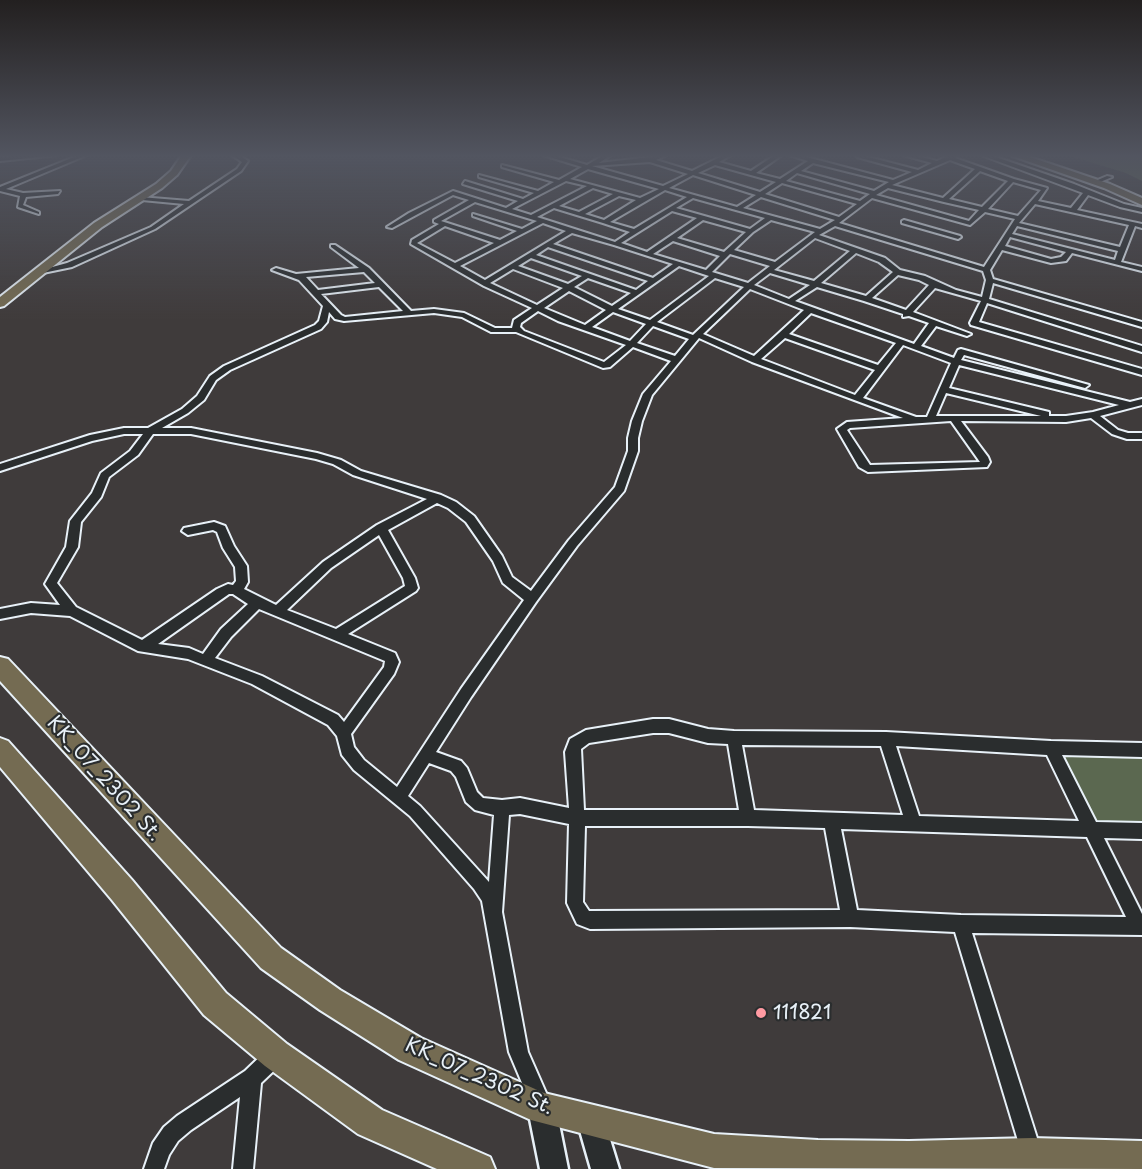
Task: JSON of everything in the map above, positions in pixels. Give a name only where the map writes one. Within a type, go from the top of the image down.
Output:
[{"type":"main road","points":[[0,293],[92,222],[112,210]]},
{"type":"main road","points":[[0,303],[98,225],[123,210]]},
{"type":"main road","name":"KK_07_2302 St.","points":[[0,666],[271,958],[330,1000],[410,1049],[542,1109],[714,1150],[841,1157],[1032,1155],[1142,1158]]},
{"type":"main road","points":[[0,750],[122,890],[215,1004],[276,1055],[370,1122],[409,1142],[478,1169]]},
{"type":"street","points":[[27,210],[37,213]]},
{"type":"street","points":[[38,272],[69,265],[145,232],[181,210]]},
{"type":"street","points":[[390,228],[421,210]]},
{"type":"street","points":[[455,210],[436,220],[501,243]]},
{"type":"street","points":[[468,219],[485,210]]},
{"type":"street","points":[[510,210],[749,286],[809,310],[957,362],[1129,405]]},
{"type":"street","points":[[532,217],[547,210]]},
{"type":"street","points":[[566,210],[635,231]]},
{"type":"street","points":[[580,214],[589,210]]},
{"type":"street","points":[[605,222],[625,210]]},
{"type":"street","points":[[615,244],[670,210]]},
{"type":"street","points":[[673,210],[751,231]]},
{"type":"street","points":[[740,210],[818,233],[854,251],[882,260],[897,272],[922,278],[953,292],[1142,349]]},
{"type":"street","points":[[804,210],[986,270]]},
{"type":"street","points":[[399,797],[466,693],[532,599],[573,543],[620,488],[633,451],[633,438],[642,407],[648,394],[696,337],[749,286],[852,210]]},
{"type":"street","points":[[898,228],[913,210]]},
{"type":"street","points":[[919,210],[970,224]]},
{"type":"street","points":[[952,243],[982,210]]},
{"type":"street","points":[[984,210],[1122,250]]},
{"type":"street","points":[[986,270],[1028,210]]},
{"type":"street","points":[[1073,210],[1142,226]]},
{"type":"street","points":[[475,215],[523,231]]},
{"type":"street","points":[[297,276],[327,306],[344,319],[452,312],[464,315],[494,330],[517,330],[607,365],[710,274],[727,253],[751,231],[771,217]]},
{"type":"street","points":[[648,254],[702,218]]},
{"type":"street","points":[[455,266],[544,220]]},
{"type":"street","points":[[904,222],[958,237]]},
{"type":"street","points":[[460,223],[414,242],[455,266],[561,319],[677,360]]},
{"type":"street","points":[[1118,263],[1122,250],[1132,238],[1133,224]]},
{"type":"street","points":[[486,282],[572,230]]},
{"type":"street","points":[[1009,235],[1142,269]]},
{"type":"street","points":[[671,238],[774,268],[814,285],[867,299],[906,315],[967,334]]},
{"type":"street","points":[[548,245],[652,280]]},
{"type":"street","points":[[333,246],[366,270],[409,313]]},
{"type":"street","points":[[1000,248],[1051,261],[1063,259],[1070,251]]},
{"type":"street","points":[[939,256],[945,249]]},
{"type":"street","points":[[789,302],[814,285],[854,251]]},
{"type":"street","points":[[530,255],[635,292]]},
{"type":"street","points":[[585,328],[678,264]]},
{"type":"street","points":[[512,266],[568,287],[611,309],[696,337],[918,420]]},
{"type":"street","points":[[276,270],[297,276],[366,270]]},
{"type":"street","points":[[931,420],[967,334],[985,300],[990,280],[986,270]]},
{"type":"street","points":[[867,299],[897,272]]},
{"type":"street","points":[[517,330],[517,322],[586,276]]},
{"type":"street","points":[[990,280],[1142,325]]},
{"type":"street","points":[[314,292],[381,285]]},
{"type":"street","points":[[906,315],[934,285]]},
{"type":"street","points":[[72,611],[51,584],[72,547],[76,521],[97,494],[105,475],[134,453],[151,430],[201,398],[213,378],[227,369],[318,327],[323,322],[327,306]]},
{"type":"street","points":[[755,360],[809,310]]},
{"type":"street","points":[[974,323],[1142,372]]},
{"type":"street","points":[[916,347],[933,324]]},
{"type":"street","points":[[784,335],[880,369]]},
{"type":"street","points":[[857,399],[901,342]]},
{"type":"street","points":[[961,352],[1142,401]]},
{"type":"street","points":[[945,390],[1066,419]]},
{"type":"street","points":[[954,418],[983,457],[985,462],[983,465],[868,469],[863,465],[842,429],[847,425],[954,418],[1066,419],[1093,415],[1142,401]]},
{"type":"street","points":[[1093,415],[1115,432],[1127,436],[1142,436]]},
{"type":"street","points":[[0,468],[109,433],[151,430],[191,431],[317,456],[388,484],[437,498],[470,519],[498,559],[507,580],[532,599]]},
{"type":"street","points":[[278,611],[327,565],[381,528],[437,498]]},
{"type":"street","points":[[188,531],[214,526],[221,529],[229,548],[241,566],[242,582],[237,590]]},
{"type":"street","points":[[337,635],[412,588],[409,578],[381,528]]},
{"type":"street","points":[[143,647],[221,592],[228,589],[237,590],[258,603],[390,657],[392,662],[344,733]]},
{"type":"street","points":[[206,660],[226,633],[258,603]]},
{"type":"street","points":[[0,614],[31,608],[72,611],[143,647],[189,654],[267,685],[333,720],[344,733],[347,750],[359,765],[415,811],[480,883],[489,897],[519,1052],[542,1109],[554,1169]]},
{"type":"street","points":[[1051,748],[1140,926],[961,924],[850,918],[590,920],[583,918],[575,903],[577,818],[572,752],[575,744],[586,737],[653,726],[669,726],[708,736],[734,738],[886,739],[1051,748],[1142,750]]},
{"type":"street","points":[[734,738],[748,818]]},
{"type":"street","points":[[886,739],[913,822]]},
{"type":"street","points":[[426,755],[456,766],[462,773],[471,797],[480,806],[502,808],[520,806],[577,818],[748,818],[1142,831]]},
{"type":"street","points":[[494,914],[502,808]]},
{"type":"street","points":[[832,822],[850,918]]},
{"type":"street","points":[[961,924],[1032,1155]]},
{"type":"street","points":[[154,1169],[160,1150],[171,1134],[252,1078],[276,1055]]},
{"type":"street","points":[[243,1169],[252,1078]]},
{"type":"street","points":[[591,1119],[605,1169]]},
{"type":"green space","points":[[1051,748],[1136,750],[1142,759],[1142,831],[1090,829]]},
{"type":"place","name":"111821","points":[[761,1013]]}]
